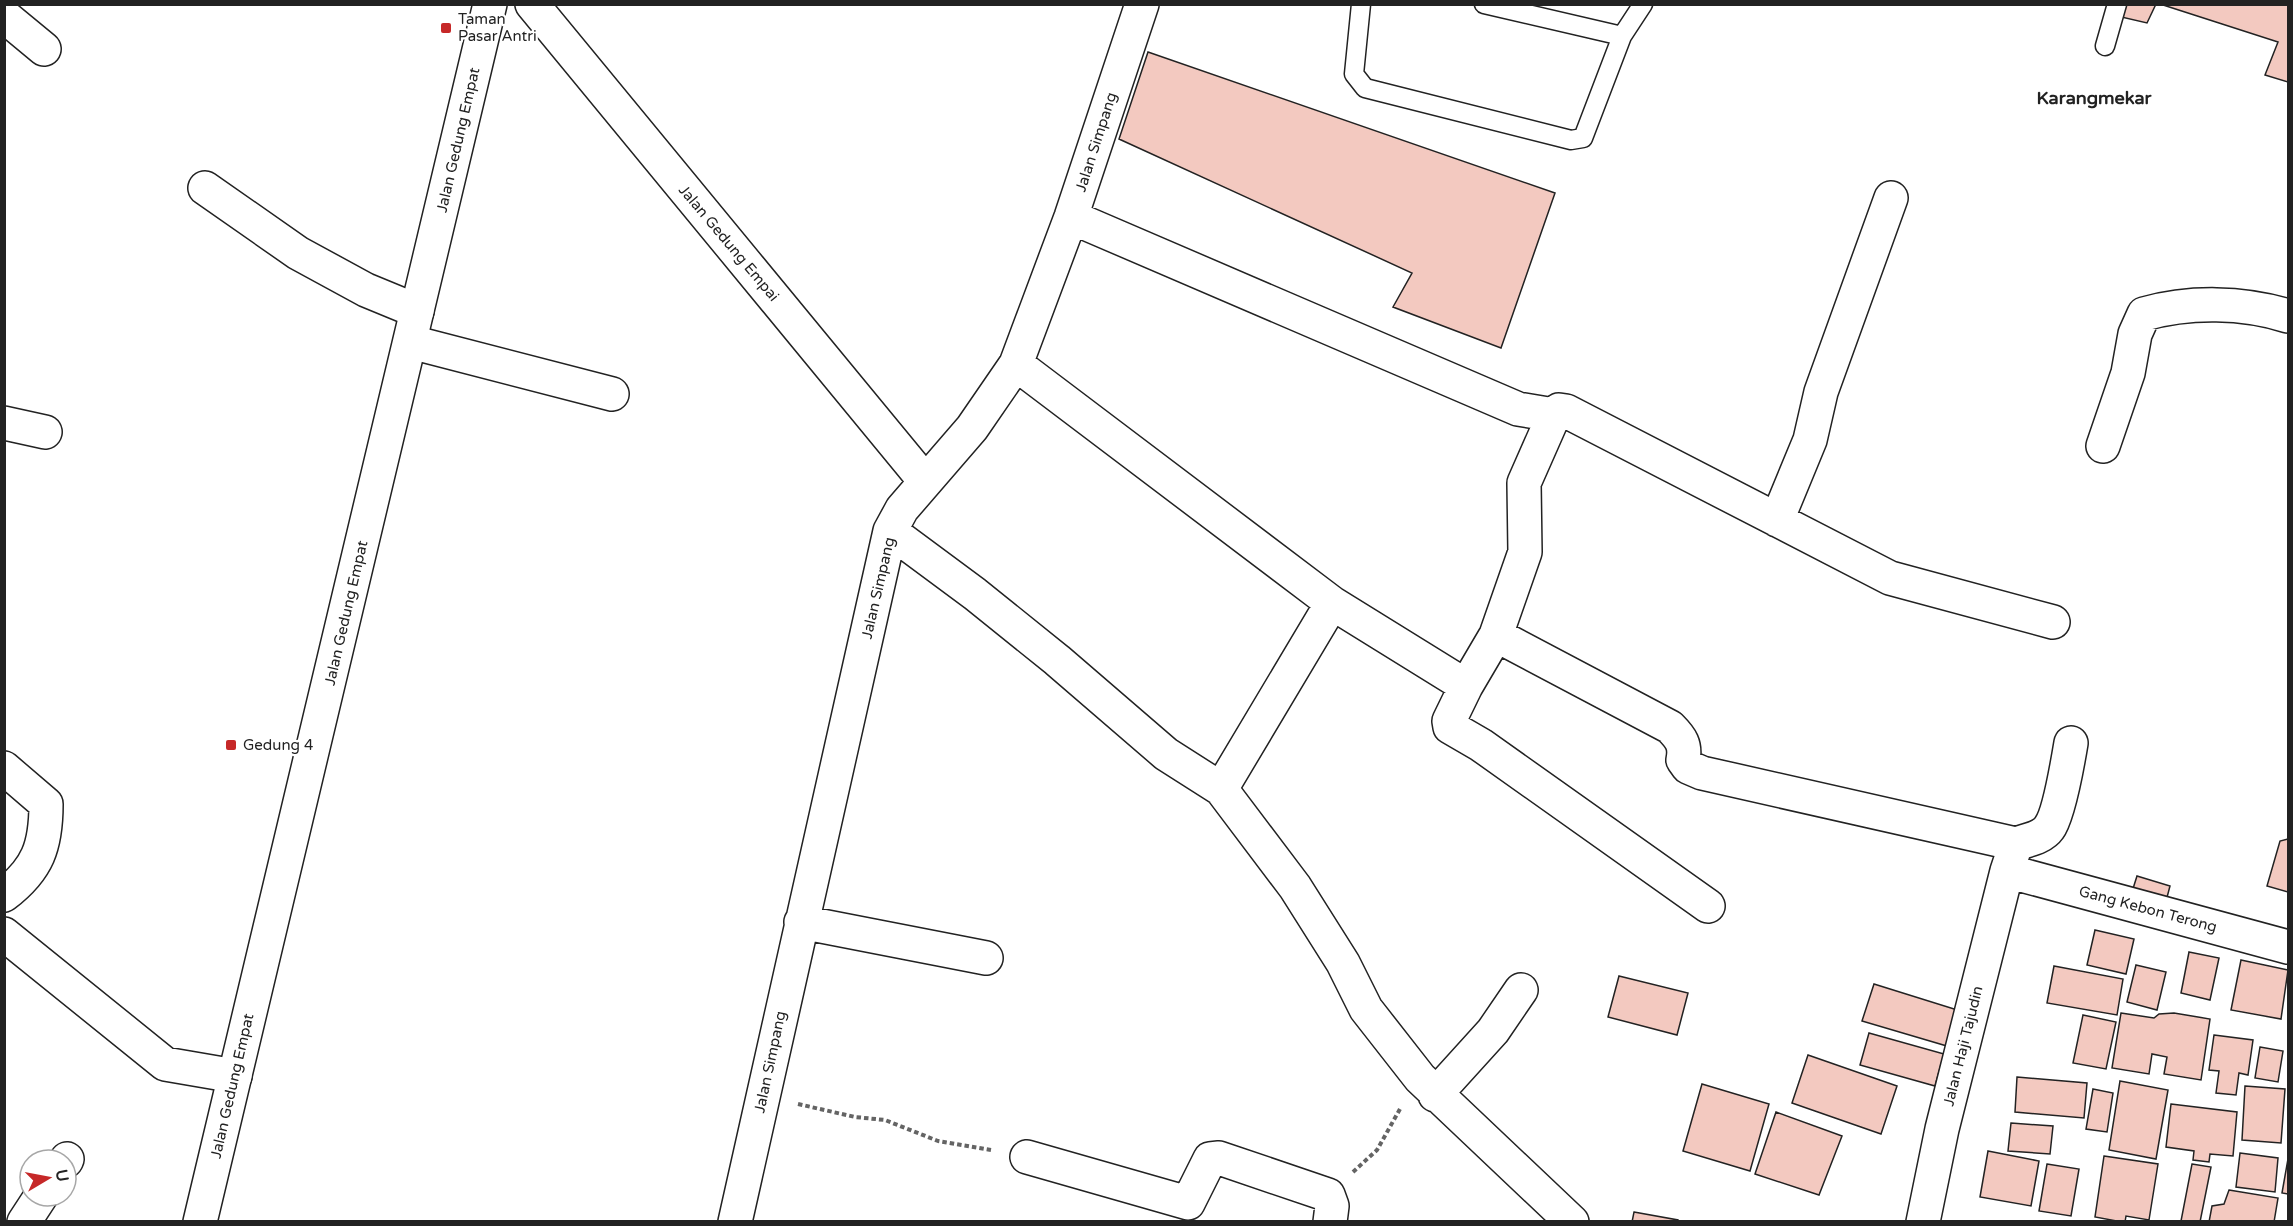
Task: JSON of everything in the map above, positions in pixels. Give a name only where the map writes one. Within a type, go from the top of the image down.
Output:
[{"type":"street","name":"Jalan Gedung Empat","points":[[200,1221],[490,4]]},
{"type":"street","name":"Jalan Gedung Empai","points":[[532,4],[925,481]]},
{"type":"street","name":"Jalan Simpang","points":[[735,1221],[890,531],[902,509],[964,438],[1016,364],[1071,217],[1142,4]]},
{"type":"street","points":[[4,16],[44,49]]},
{"type":"street","points":[[205,188],[298,252],[366,290],[414,326],[612,393]]},
{"type":"street","points":[[1777,520],[1810,440],[1821,392],[1891,198]]},
{"type":"street","points":[[1071,217],[1518,409],[1554,415]]},
{"type":"street","points":[[2103,446],[2128,372],[2134,334],[2144,314],[2174,306],[2262,308],[2289,316]]},
{"type":"street","points":[[1016,364],[1332,603],[1466,686]]},
{"type":"street","points":[[1708,906],[1499,758],[1450,727],[1449,721],[1466,686],[1496,635],[1525,552],[1524,483],[1554,415],[1559,410],[1566,411],[1890,578],[2053,622]]},
{"type":"street","points":[[4,423],[45,432]]},
{"type":"street","points":[[890,531],[984,601],[1166,754],[1221,789],[1295,887],[1343,963],[1366,1009],[1428,1086],[1572,1221]]},
{"type":"street","points":[[1221,789],[1332,603]]},
{"type":"street","name":"Gang Kebon Terong","points":[[1496,635],[1670,727],[1681,739],[1685,749],[1683,760],[1688,766],[1702,773],[2011,857],[2289,947]]},
{"type":"street","points":[[2011,857],[2050,828],[2066,771],[2071,743]]},
{"type":"street","points":[[4,768],[46,804],[46,833],[37,860],[21,882],[4,895]]},
{"type":"street","name":"Jalan Haji Tajudin","points":[[1923,1221],[1942,1129],[2011,857]]},
{"type":"street","points":[[801,922],[986,958]]},
{"type":"street","points":[[4,934],[165,1064],[235,1076]]},
{"type":"street","points":[[1428,1086],[1493,1031],[1521,990]]},
{"type":"street","points":[[1027,1157],[1185,1212],[1210,1159],[1219,1158],[1329,1208]]},
{"type":"street","points":[[24,1221],[33,1208]]},
{"type":"lane","points":[[1361,4],[1354,74],[1365,88],[1571,140],[1582,138],[1622,36],[1643,4]]},
{"type":"lane","points":[[1484,4],[1622,36]]},
{"type":"lane","points":[[2105,46],[2117,4]]},
{"type":"path","points":[[1329,1208],[1428,1086]]},
{"type":"path","points":[[762,1098],[855,1118],[885,1120],[938,1141],[1027,1157]]},
{"type":"building","points":[[2121,4],[2156,4],[2147,23],[2117,16]]},
{"type":"building","points":[[2160,4],[2288,4],[2288,82],[2265,75],[2278,42]]},
{"type":"building","points":[[1148,52],[1555,193],[1501,348],[1393,307],[1412,273],[1119,139]]},
{"type":"building","points":[[2288,839],[2288,892],[2267,886],[2280,841]]},
{"type":"building","points":[[2137,876],[2170,886],[2165,905],[2131,895]]},
{"type":"building","points":[[2095,930],[2134,939],[2126,974],[2087,965]]},
{"type":"building","points":[[2189,952],[2219,958],[2210,1000],[2181,993]]},
{"type":"building","points":[[2241,960],[2288,970],[2281,1019],[2231,1010]]},
{"type":"building","points":[[2136,965],[2166,972],[2157,1010],[2127,1002]]},
{"type":"building","points":[[2054,966],[2123,979],[2117,1015],[2047,1003]]},
{"type":"building","points":[[1619,976],[1688,993],[1677,1035],[1608,1017]]},
{"type":"building","points":[[1874,984],[1967,1013],[1957,1049],[1862,1021]]},
{"type":"building","points":[[2121,1013],[2154,1018],[2159,1014],[2174,1013],[2210,1019],[2201,1080],[2164,1074],[2167,1057],[2152,1054],[2149,1074],[2112,1068]]},
{"type":"building","points":[[2083,1015],[2116,1022],[2106,1069],[2073,1063]]},
{"type":"building","points":[[1869,1033],[1944,1054],[1935,1086],[1860,1065]]},
{"type":"building","points":[[2214,1035],[2253,1040],[2248,1075],[2239,1073],[2236,1095],[2216,1093],[2219,1071],[2209,1070]]},
{"type":"building","points":[[2260,1047],[2283,1051],[2278,1082],[2255,1078]]},
{"type":"building","points":[[1808,1055],[1897,1086],[1881,1134],[1792,1103]]},
{"type":"building","points":[[2017,1077],[2087,1083],[2084,1118],[2015,1112]]},
{"type":"building","points":[[2120,1081],[2168,1090],[2156,1159],[2109,1150]]},
{"type":"building","points":[[1702,1084],[1769,1104],[1750,1171],[1683,1151]]},
{"type":"building","points":[[2245,1086],[2285,1089],[2281,1143],[2242,1140]]},
{"type":"building","points":[[2093,1089],[2113,1093],[2107,1132],[2086,1129]]},
{"type":"building","points":[[2171,1104],[2237,1112],[2233,1156],[2210,1154],[2209,1162],[2193,1160],[2194,1151],[2166,1147]]},
{"type":"building","points":[[1776,1112],[1842,1136],[1819,1195],[1755,1174]]},
{"type":"building","points":[[2011,1123],[2053,1126],[2050,1154],[2008,1151]]},
{"type":"building","points":[[1988,1151],[2039,1161],[2031,1206],[1980,1197]]},
{"type":"building","points":[[2240,1153],[2278,1158],[2275,1192],[2236,1187]]},
{"type":"building","points":[[2104,1156],[2158,1164],[2149,1220],[2126,1216],[2125,1222],[2122,1222],[2095,1217]]},
{"type":"building","points":[[2288,1159],[2288,1194],[2282,1193]]},
{"type":"building","points":[[2047,1164],[2079,1169],[2071,1216],[2039,1211]]},
{"type":"building","points":[[2192,1164],[2211,1167],[2200,1222],[2181,1221]]},
{"type":"building","points":[[2229,1190],[2278,1198],[2274,1222],[2209,1222],[2212,1206],[2224,1204]]},
{"type":"building","points":[[1634,1212],[1678,1220],[1678,1222],[1632,1222]]},
{"type":"place","name":"Taman Pasar Antri","points":[[446,28]]},
{"type":"place","name":"Gedung 4","points":[[231,745]]},
{"type":"district","name":"Karangmekar","points":[[2094,98]]}]
